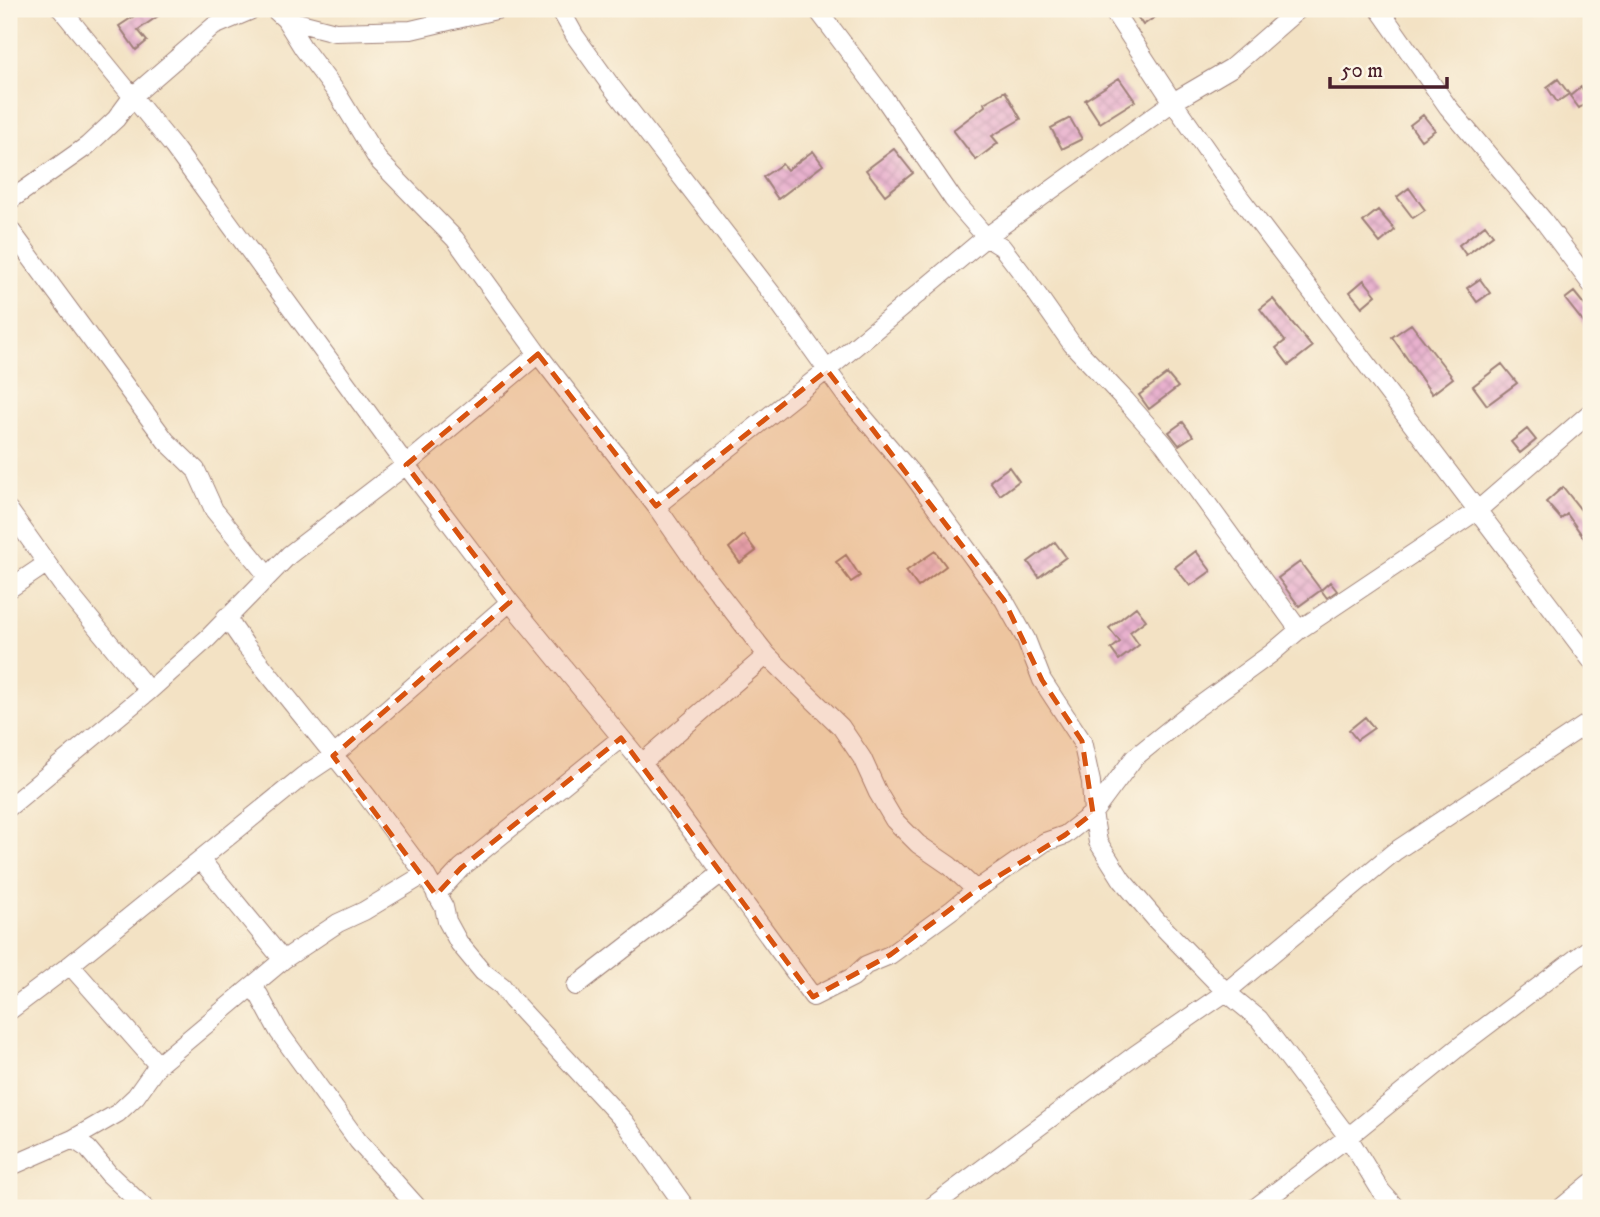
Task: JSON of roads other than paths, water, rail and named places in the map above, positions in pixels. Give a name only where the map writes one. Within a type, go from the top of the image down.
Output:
[{"type":"street","points":[[61,9],[173,146],[509,602],[642,763],[813,997],[853,977],[866,965],[890,955],[1045,842],[1065,835],[1093,813],[1134,758],[1191,712],[1299,630],[1478,510],[1591,412]]},
{"type":"street","points":[[9,201],[87,146],[116,119],[133,96],[214,26],[254,9]]},
{"type":"street","points":[[279,14],[335,32],[411,30],[500,9]]},
{"type":"street","points":[[548,9],[562,9],[575,36],[611,86],[779,303],[856,409],[912,474],[1016,618],[1042,680],[1082,741],[1091,782],[1098,842],[1122,880],[1226,992],[1259,1019],[1348,1137],[1396,1208]]},
{"type":"street","points":[[817,9],[884,98],[953,199],[986,237],[1002,247],[1072,344],[1164,444],[1299,630]]},
{"type":"street","points":[[1111,9],[1173,102],[1284,257],[1591,660]]},
{"type":"street","points":[[656,506],[827,370],[986,237],[1173,102],[1231,68],[1299,9]]},
{"type":"street","points":[[1379,9],[1440,96],[1543,220],[1591,284]]},
{"type":"street","points":[[279,14],[337,93],[378,160],[455,239],[538,354],[767,654],[841,727],[862,758],[894,820],[918,845],[950,866],[976,890]]},
{"type":"street","points":[[9,228],[166,441],[196,470],[214,510],[267,575]]},
{"type":"street","points":[[9,807],[149,691],[208,638],[289,555],[406,465],[538,354]]},
{"type":"street","points":[[9,510],[46,564],[149,691]]},
{"type":"street","points":[[9,589],[46,564]]},
{"type":"street","points":[[9,1012],[303,776],[333,756],[509,602]]},
{"type":"street","points":[[226,617],[425,874],[459,943],[482,972],[502,985],[512,1000],[624,1121],[686,1208]]},
{"type":"street","points":[[642,763],[767,654]]},
{"type":"street","points":[[930,1208],[952,1202],[1135,1055],[1226,992],[1394,852],[1591,721]]},
{"type":"street","points":[[436,895],[461,868],[621,738]]},
{"type":"street","points":[[201,860],[283,960]]},
{"type":"street","points":[[576,986],[723,872]]},
{"type":"street","points":[[12,1163],[73,1139],[118,1113],[136,1097],[158,1065],[283,960],[338,923],[364,911],[425,874]]},
{"type":"street","points":[[1255,1208],[1460,1046],[1591,947]]},
{"type":"street","points":[[70,965],[158,1065]]},
{"type":"street","points":[[250,988],[259,995],[279,1032],[358,1141],[418,1208]]},
{"type":"street","points":[[73,1139],[88,1149],[109,1174],[145,1208]]},
{"type":"street","points":[[1560,1208],[1591,1183]]}]
